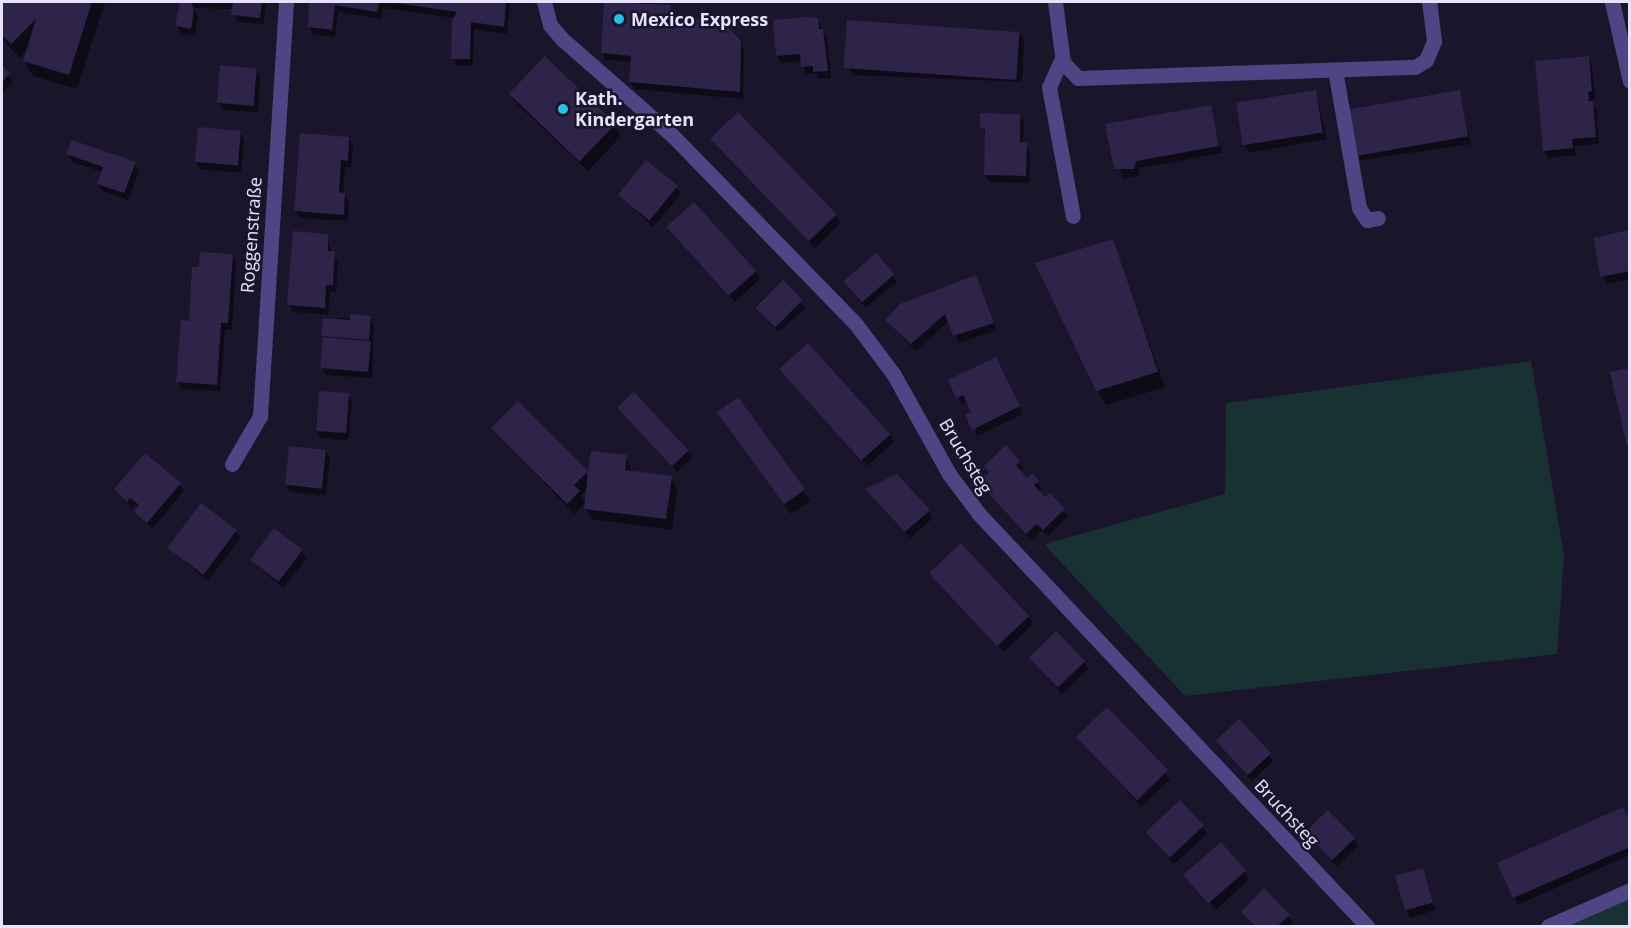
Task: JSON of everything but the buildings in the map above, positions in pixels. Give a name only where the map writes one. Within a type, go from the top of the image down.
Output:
[{"type":"street","name":"Roggenstraße","points":[[232,464],[260,416],[286,2]]},
{"type":"street","name":"Bruchsteg","points":[[544,2],[550,25],[562,39],[672,135],[855,323],[894,375],[949,474],[973,508],[1367,927]]},
{"type":"street","points":[[1055,2],[1062,58],[1049,87],[1073,216]]},
{"type":"street","points":[[1062,58],[1078,78],[1415,67],[1426,60],[1435,27],[1429,2]]},
{"type":"street","points":[[1611,2],[1629,81]]},
{"type":"street","points":[[1335,70],[1359,208],[1367,219],[1378,218]]},
{"type":"street","points":[[1548,927],[1629,890]]},
{"type":"green space","points":[[1531,361],[1564,555],[1557,654],[1185,696],[1044,544],[1225,494],[1226,403]]},
{"type":"green space","points":[[1629,897],[1629,926],[1563,926]]},
{"type":"place","name":"Mexico Express","points":[[619,19]]},
{"type":"place","name":"Kath. Kindergarten","points":[[563,109]]}]
